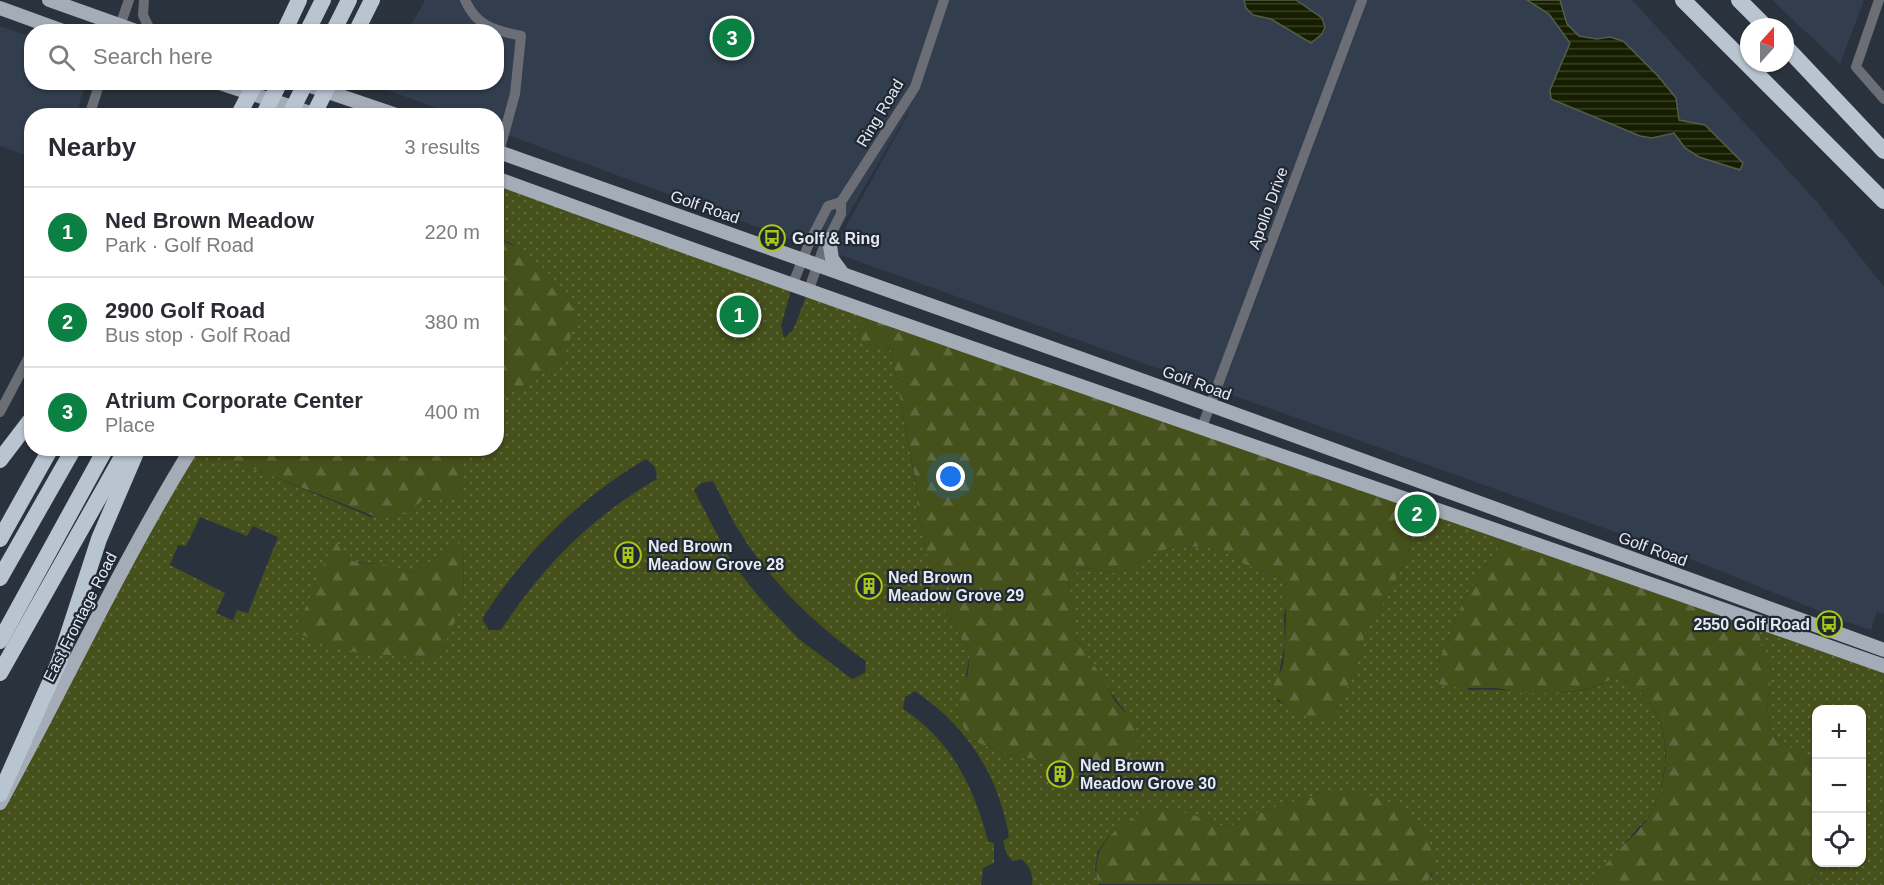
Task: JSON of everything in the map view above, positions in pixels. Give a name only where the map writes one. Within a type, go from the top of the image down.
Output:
[{"type":"highway","points":[[288,24],[299,0]]},
{"type":"highway","points":[[311,24],[323,0]]},
{"type":"highway","points":[[337,24],[349,0]]},
{"type":"highway","points":[[360,24],[372,0]]},
{"type":"highway","points":[[1683,0],[1884,201]]},
{"type":"highway","points":[[1739,0],[1757,18]]},
{"type":"highway","points":[[1794,56],[1884,151]]},
{"type":"highway","points":[[242,108],[252,90]]},
{"type":"highway","points":[[267,108],[276,90]]},
{"type":"highway","points":[[294,108],[302,90]]},
{"type":"highway","points":[[317,108],[326,90]]},
{"type":"highway","points":[[0,460],[24,428]]},
{"type":"highway","points":[[0,539],[47,456]]},
{"type":"highway","points":[[0,578],[69,456]]},
{"type":"highway","points":[[0,641],[102,456]]},
{"type":"highway","points":[[0,673],[122,456]]},
{"type":"highway","points":[[0,794],[59,662],[99,539],[135,456]]},
{"type":"main road","points":[[49,0],[109,24]]},
{"type":"main road","points":[[0,8],[44,24]]},
{"type":"main road","points":[[241,90],[295,108]]},
{"type":"main road","points":[[320,90],[367,108]]},
{"type":"main road","name":"Golf Road","points":[[504,154],[818,264],[1884,650]]},
{"type":"main road","name":"Golf Road","points":[[504,181],[808,292],[1202,427],[1884,666]]},
{"type":"main road","points":[[829,239],[832,259],[843,274]]},
{"type":"main road","name":"East Frontage Road","points":[[0,803],[45,722],[110,592],[187,456]]},
{"type":"street","points":[[120,24],[129,0]]},
{"type":"street","points":[[144,0],[142,15],[147,24]]},
{"type":"street","points":[[465,0],[472,16],[485,24]]},
{"type":"street","name":"Ring Road","points":[[808,292],[841,214],[841,202],[915,87],[944,0]]},
{"type":"street","name":"Apollo Drive","points":[[1202,427],[1362,0]]},
{"type":"street","points":[[1879,0],[1856,67],[1884,99]]},
{"type":"street","points":[[504,32],[521,36],[515,94],[504,132]]},
{"type":"street","points":[[92,108],[97,90]]},
{"type":"street","name":"Ring Road","points":[[792,286],[802,259],[828,206],[841,202]]},
{"type":"street","points":[[0,412],[24,366]]},
{"type":"shaded area","points":[[425,0],[1632,0],[1817,202],[1884,287],[1884,614],[1877,611],[1871,630],[1844,621],[1688,558],[832,252],[803,244],[504,134],[504,108],[436,108],[387,90],[504,90],[504,24],[412,24]],"holes":[[[909,112],[833,250],[833,241]]]},
{"type":"shaded area","points":[[1244,0],[1296,0],[1322,18],[1325,27],[1322,34],[1311,43],[1271,19],[1253,15],[1246,8]]},
{"type":"shaded area","points":[[1527,0],[1560,0],[1567,24],[1579,36],[1597,39],[1610,37],[1623,41],[1676,98],[1679,120],[1705,125],[1743,163],[1740,170],[1699,157],[1685,148],[1674,133],[1652,138],[1640,136],[1551,99],[1550,90],[1570,43],[1549,14]]},
{"type":"shaded area","points":[[1772,0],[1864,0],[1840,64],[1794,21],[1794,18],[1791,18]]},
{"type":"shaded area","points":[[0,26],[24,35],[24,90],[84,90],[78,108],[24,108],[24,155],[0,146]]},
{"type":"green space","points":[[504,181],[792,286],[781,326],[784,338],[793,330],[808,292],[865,311],[866,344],[891,350],[916,486],[918,515],[936,593],[970,654],[959,715],[968,739],[1012,756],[1066,763],[1083,768],[1125,711],[1077,640],[1069,583],[1079,570],[1085,568],[1122,572],[1153,553],[1188,547],[1205,547],[1222,551],[1242,563],[1285,581],[1288,602],[1284,615],[1285,643],[1277,701],[1301,713],[1332,718],[1353,674],[1367,627],[1376,616],[1407,557],[1412,534],[1400,520],[1402,496],[1508,533],[1466,595],[1438,663],[1469,690],[1563,693],[1600,685],[1616,676],[1634,687],[1648,700],[1663,733],[1664,771],[1652,813],[1593,885],[1425,885],[1433,873],[1331,790],[1248,816],[1233,825],[1217,826],[1206,819],[1189,815],[1146,812],[1108,837],[1098,851],[1095,868],[1099,885],[1032,885],[1027,864],[1021,859],[1013,861],[1007,855],[1003,841],[1009,837],[1004,815],[989,773],[978,754],[950,720],[915,691],[905,697],[903,709],[935,735],[958,766],[976,802],[988,841],[994,843],[994,863],[983,868],[981,885],[0,885],[0,805],[189,456],[223,456],[371,517],[423,499],[460,495],[460,456],[504,456],[504,398],[564,360],[555,281],[509,242],[504,240]],"holes":[[[646,459],[655,467],[657,479],[589,527],[533,585],[501,630],[489,630],[482,619],[534,550],[575,510]],[[713,481],[737,528],[767,570],[813,619],[866,661],[865,673],[852,679],[799,639],[759,597],[732,563],[694,490],[701,483]],[[200,517],[247,536],[253,526],[278,537],[248,613],[237,610],[233,620],[241,624],[216,613],[225,593],[170,565],[178,545],[186,546]],[[335,539],[347,558],[412,573],[463,541],[464,600],[412,654],[371,654],[296,632]]]},
{"type":"green space","points":[[504,241],[531,258],[564,291],[574,319],[573,331],[564,360],[504,398]]},
{"type":"green space","points":[[865,311],[1402,496],[1400,520],[1412,534],[1407,557],[1376,617],[1367,628],[1353,674],[1332,718],[1316,718],[1298,712],[1282,703],[1272,691],[1284,659],[1285,581],[1242,563],[1222,551],[1205,547],[1187,547],[1153,553],[1122,572],[1085,568],[1079,570],[1069,583],[1077,641],[1102,677],[1115,701],[1136,726],[1138,740],[1133,752],[1125,761],[1113,767],[1083,768],[1066,763],[1012,756],[968,739],[959,715],[957,697],[968,674],[970,654],[936,593],[918,515],[916,484],[891,350],[866,344],[855,333]]},
{"type":"green space","points":[[222,456],[460,456],[460,496],[424,499],[406,513],[381,519]]},
{"type":"green space","points":[[1508,533],[1759,621],[1761,646],[1772,672],[1767,704],[1770,726],[1775,737],[1808,759],[1812,767],[1812,867],[1824,867],[1817,878],[1805,885],[1593,885],[1608,862],[1653,810],[1665,771],[1666,752],[1658,716],[1648,700],[1634,687],[1616,676],[1583,690],[1558,693],[1521,693],[1497,688],[1438,684],[1438,663],[1466,595]]},
{"type":"green space","points":[[335,538],[347,558],[412,573],[463,541],[464,600],[437,662],[342,649],[295,632]]},
{"type":"green space","points":[[1759,621],[1884,666],[1884,885],[1805,885],[1817,878],[1824,867],[1866,867],[1866,705],[1812,705],[1812,766],[1808,759],[1775,737],[1770,726],[1767,704],[1772,672],[1758,634]]},
{"type":"green space","points":[[1331,790],[1363,795],[1396,805],[1410,813],[1421,824],[1429,838],[1432,855],[1432,871],[1425,885],[1098,884],[1096,868],[1099,855],[1112,834],[1135,818],[1161,806],[1206,819],[1217,826],[1233,825],[1248,816]]},
{"type":"place","name":"Atrium Corporate Center","points":[[732,38]]},
{"type":"place","name":"Golf & Ring","points":[[772,238]]},
{"type":"place","name":"Ned Brown Meadow","points":[[739,315]]},
{"type":"place","name":"2900 Golf Road","points":[[1417,514]]},
{"type":"place","name":"Ned Brown Meadow Grove 28","points":[[628,555]]},
{"type":"place","name":"Ned Brown Meadow Grove 29","points":[[869,586]]},
{"type":"place","name":"2550 Golf Road","points":[[1829,624]]},
{"type":"place","name":"Ned Brown Meadow Grove 30","points":[[1060,774]]}]
